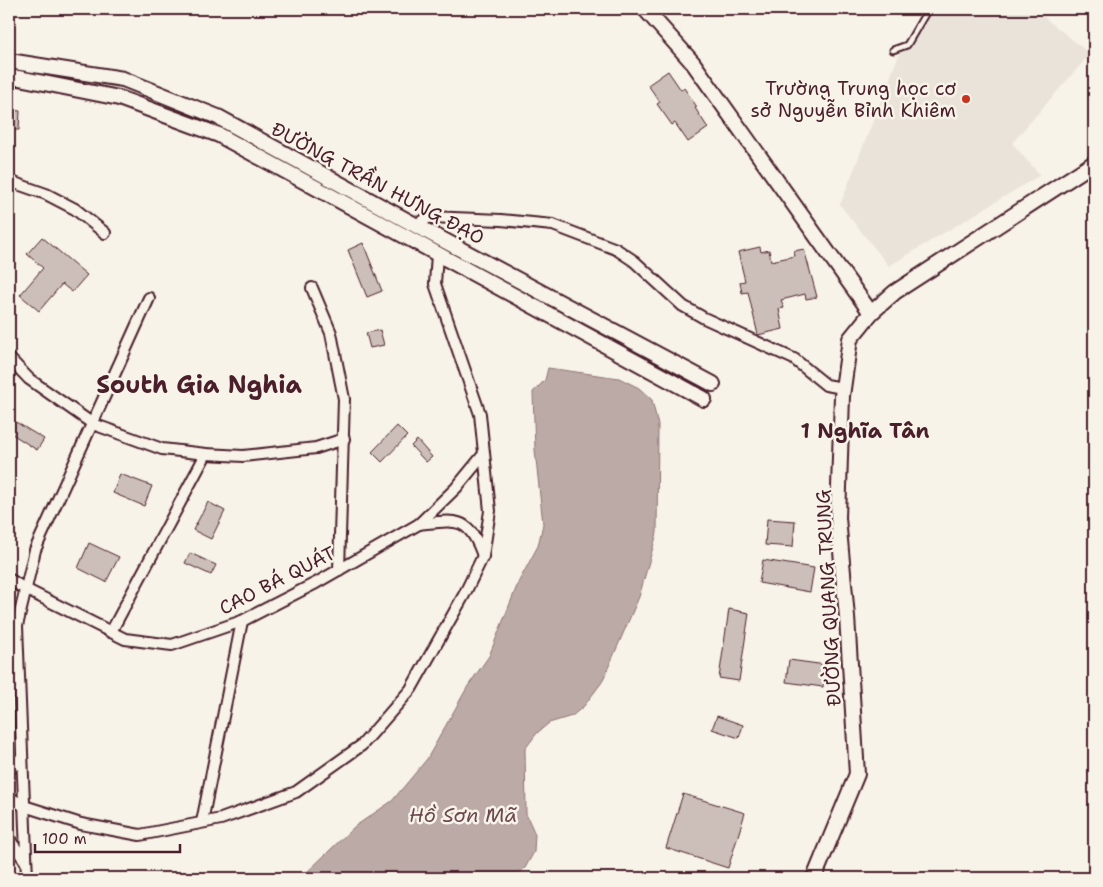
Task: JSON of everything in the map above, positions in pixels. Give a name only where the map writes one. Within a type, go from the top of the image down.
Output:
[{"type":"street","points":[[645,9],[693,63],[871,313]]},
{"type":"street","name":"ĐƯỜNG TRẦN HƯNG ĐẠO","points":[[9,61],[123,79],[218,117],[444,241],[713,384]]},
{"type":"street","points":[[60,86],[62,70]]},
{"type":"street","name":"ĐƯỜNG TRẦN HƯNG ĐẠO","points":[[9,78],[19,78],[119,98],[218,135],[704,399]]},
{"type":"street","name":"ĐƯỜNG QUANG TRUNG","points":[[814,878],[857,774],[847,617],[838,518],[843,388],[850,340],[871,313],[895,292],[1094,163]]},
{"type":"street","points":[[9,182],[46,194],[75,209],[105,233]]},
{"type":"street","points":[[415,225],[430,217],[501,220],[553,225],[616,249],[634,261],[683,306],[704,318],[794,359],[826,385],[843,388]]},
{"type":"street","points":[[9,797],[24,806],[81,824],[140,835],[221,819],[296,792],[362,745],[411,689],[464,595],[483,556],[490,511],[480,414],[435,284],[437,254],[444,241]]},
{"type":"street","points":[[312,288],[331,333],[344,399],[339,570]]},
{"type":"street","points":[[27,878],[17,626],[34,550],[149,298]]},
{"type":"street","points":[[602,344],[610,329]]},
{"type":"street","points":[[9,358],[29,379],[93,424],[162,449],[243,456],[316,448],[344,439]]},
{"type":"street","points":[[111,632],[206,454]]},
{"type":"street","name":"CAO BÁ QUÁT","points":[[9,579],[25,589],[125,639],[172,645],[242,621],[339,570],[418,524],[456,488],[484,454]]},
{"type":"street","name":"CAO BÁ QUÁT","points":[[418,524],[452,520],[466,526],[480,547],[483,556]]},
{"type":"street","points":[[202,822],[242,621]]},
{"type":"street","points":[[9,770],[22,757]]},
{"type":"street","points":[[9,839],[26,862]]},
{"type":"lane","points":[[893,50],[907,45],[928,9]]},
{"type":"shaded area","name":"Trường Trung học cơ sở Nguyễn Bỉnh Khiêm","points":[[931,9],[1034,9],[1090,54],[1012,143],[1040,175],[889,266],[840,205],[899,55]]},
{"type":"water","name":"Hồ Sơn Mã","points":[[548,368],[619,378],[639,388],[652,400],[658,425],[657,533],[639,597],[602,682],[584,706],[572,716],[549,723],[537,733],[525,749],[526,814],[535,834],[534,852],[525,868],[512,878],[301,878],[354,827],[392,801],[427,759],[468,686],[489,656],[519,581],[538,546],[543,524],[535,450],[533,392],[545,380]]},
{"type":"building","points":[[668,71],[681,90],[684,88],[708,128],[688,142],[675,123],[672,125],[657,104],[660,102],[648,85]]},
{"type":"building","points":[[9,110],[20,111],[19,130],[9,130]]},
{"type":"building","points":[[42,237],[87,275],[72,292],[62,284],[39,311],[20,295],[43,268],[27,254]]},
{"type":"building","points":[[363,243],[382,291],[367,297],[348,250]]},
{"type":"building","points":[[760,247],[761,252],[769,250],[771,261],[795,256],[794,251],[804,249],[817,297],[806,299],[805,294],[781,300],[784,308],[779,309],[783,329],[758,335],[748,292],[742,293],[740,282],[745,281],[738,252]]},
{"type":"building","points":[[380,330],[384,345],[370,348],[366,333]]},
{"type":"building","points":[[14,421],[44,439],[37,450],[9,432]]},
{"type":"building","points":[[397,426],[407,436],[382,462],[372,452]]},
{"type":"building","points":[[417,440],[432,457],[426,462],[411,446]]},
{"type":"building","points":[[120,474],[152,486],[144,506],[113,493]]},
{"type":"building","points":[[208,502],[225,511],[211,539],[193,530]]},
{"type":"building","points":[[767,519],[795,521],[793,547],[765,545]]},
{"type":"building","points":[[89,543],[119,557],[106,582],[78,568]]},
{"type":"building","points":[[190,553],[216,565],[211,575],[185,563]]},
{"type":"building","points":[[763,560],[814,568],[810,592],[759,583]]},
{"type":"building","points":[[729,609],[749,613],[739,681],[719,678]]},
{"type":"building","points":[[789,660],[826,665],[823,687],[786,682]]},
{"type":"building","points":[[717,716],[743,725],[739,738],[712,729]]},
{"type":"building","points":[[683,794],[745,813],[728,868],[666,848]]},
{"type":"place","name":"Trường Trung học cơ sở Nguyễn Bỉnh Khiêm","points":[[966,99]]},
{"type":"district","name":"South Gia Nghia","points":[[199,385]]},
{"type":"district","name":"1 Nghĩa Tân","points":[[865,431]]}]
